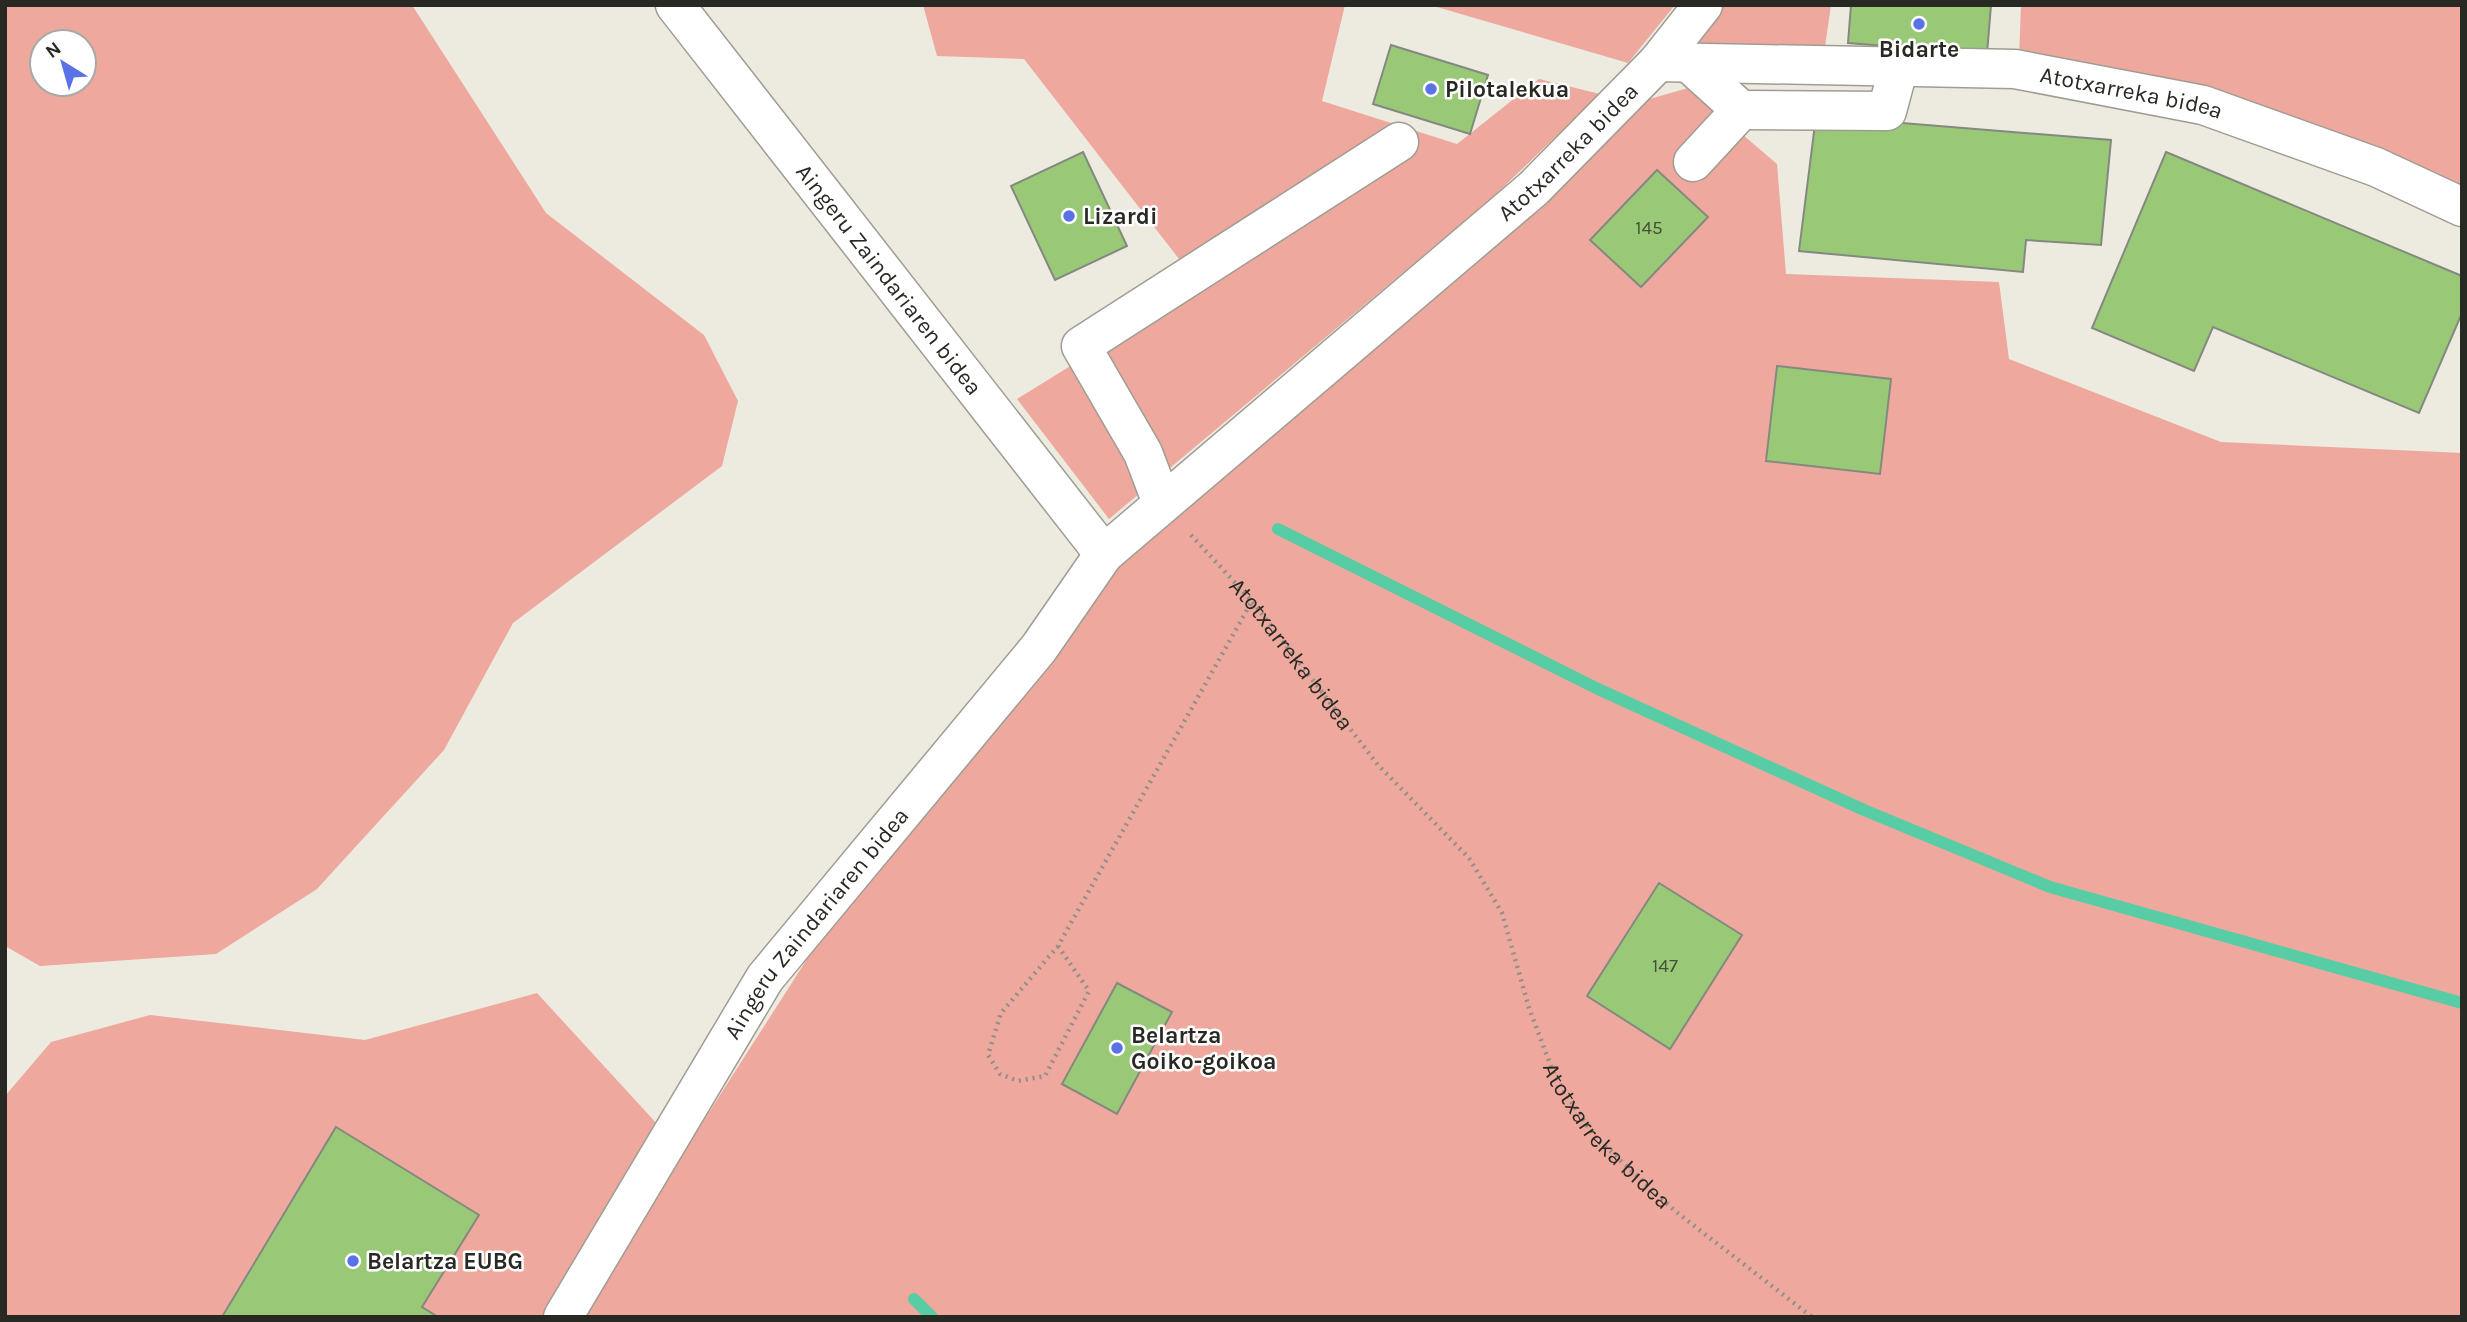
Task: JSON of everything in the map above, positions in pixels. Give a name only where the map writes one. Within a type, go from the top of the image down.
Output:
[{"type":"street","name":"Aingeru Zaindariaren bidea","points":[[675,5],[1104,554]]},
{"type":"street","name":"Atotxarreka bidea","points":[[1162,503],[1534,188],[1673,62],[1703,5]]},
{"type":"street","name":"Atotxarreka bidea","points":[[1673,62],[2015,69],[2203,105],[2375,167],[2462,206]]},
{"type":"street","points":[[1673,62],[1741,110],[1887,111],[1899,66]]},
{"type":"street","points":[[1693,162],[1741,110]]},
{"type":"street","points":[[1162,503],[1143,453],[1081,346],[1399,142]]},
{"type":"street","name":"Aingeru Zaindariaren bidea","points":[[563,1317],[765,978],[1039,648],[1104,554],[1162,503]]},
{"type":"path","name":"Atotxarreka bidea","points":[[1162,503],[1252,601],[1378,765],[1469,858],[1502,913],[1529,1008],[1555,1077],[1594,1136],[1675,1211],[1812,1317]]},
{"type":"path","points":[[1058,946],[1089,991],[1045,1076],[1018,1081],[1000,1074],[988,1055],[1001,1013],[1058,946],[1252,601]]},
{"type":"shaded area","points":[[5,5],[412,5],[546,213],[704,335],[738,401],[722,466],[513,623],[444,750],[317,889],[216,954],[40,966],[5,946]]},
{"type":"shaded area","points":[[923,5],[1345,5],[1322,101],[1457,144],[1539,79],[1600,94],[1492,198],[1109,519],[1017,399],[1200,286],[1024,59],[937,56]]},
{"type":"shaded area","points":[[1430,5],[1675,5],[1628,63]]},
{"type":"shaded area","points":[[1717,5],[1831,5],[1824,54],[1685,47]]},
{"type":"shaded area","points":[[2021,5],[2462,5],[2462,192],[2019,58]]},
{"type":"shaded area","points":[[1688,88],[1777,164],[1786,274],[1999,282],[2009,359],[2221,442],[2462,453],[2462,1317],[578,1317],[841,906],[1120,561],[1632,104]]},
{"type":"shaded area","points":[[537,993],[659,1126],[542,1317],[5,1317],[5,1096],[51,1042],[150,1015],[365,1040]]},
{"type":"building","name":"Bidarte","points":[[1851,5],[1991,5],[1987,54],[1848,43]]},
{"type":"building","name":"Pilotalekua","points":[[1391,45],[1488,75],[1470,134],[1373,104]]},
{"type":"building","points":[[1816,116],[2111,140],[2101,245],[2026,240],[2023,272],[1799,251]]},
{"type":"building","name":"Lizardi","points":[[1083,152],[1127,246],[1055,280],[1011,186]]},
{"type":"building","points":[[2166,152],[2462,276],[2462,313],[2419,413],[2213,327],[2194,371],[2092,328]]},
{"type":"building","points":[[1657,170],[1708,217],[1641,287],[1590,240]]},
{"type":"building","points":[[1777,366],[1891,379],[1880,474],[1766,461]]},
{"type":"building","points":[[1659,883],[1742,935],[1670,1049],[1587,996]]},
{"type":"building","name":"Belartza Goiko-goikoa","points":[[1117,983],[1172,1012],[1117,1114],[1062,1084]]},
{"type":"building","name":"Belartza EUBG","points":[[336,1127],[479,1215],[422,1307],[438,1317],[222,1317]]},
{"type":"waterway","points":[[1278,529],[1598,689],[1864,810],[2050,887],[2462,1003]]},
{"type":"waterway","points":[[914,1299],[932,1317]]},
{"type":"place","name":"Bidarte","points":[[1919,24]]},
{"type":"place","name":"Pilotalekua","points":[[1431,89]]},
{"type":"place","name":"Lizardi","points":[[1069,216]]},
{"type":"place","name":"Belartza Goiko-goikoa","points":[[1117,1048]]},
{"type":"place","name":"Belartza EUBG","points":[[353,1261]]}]
